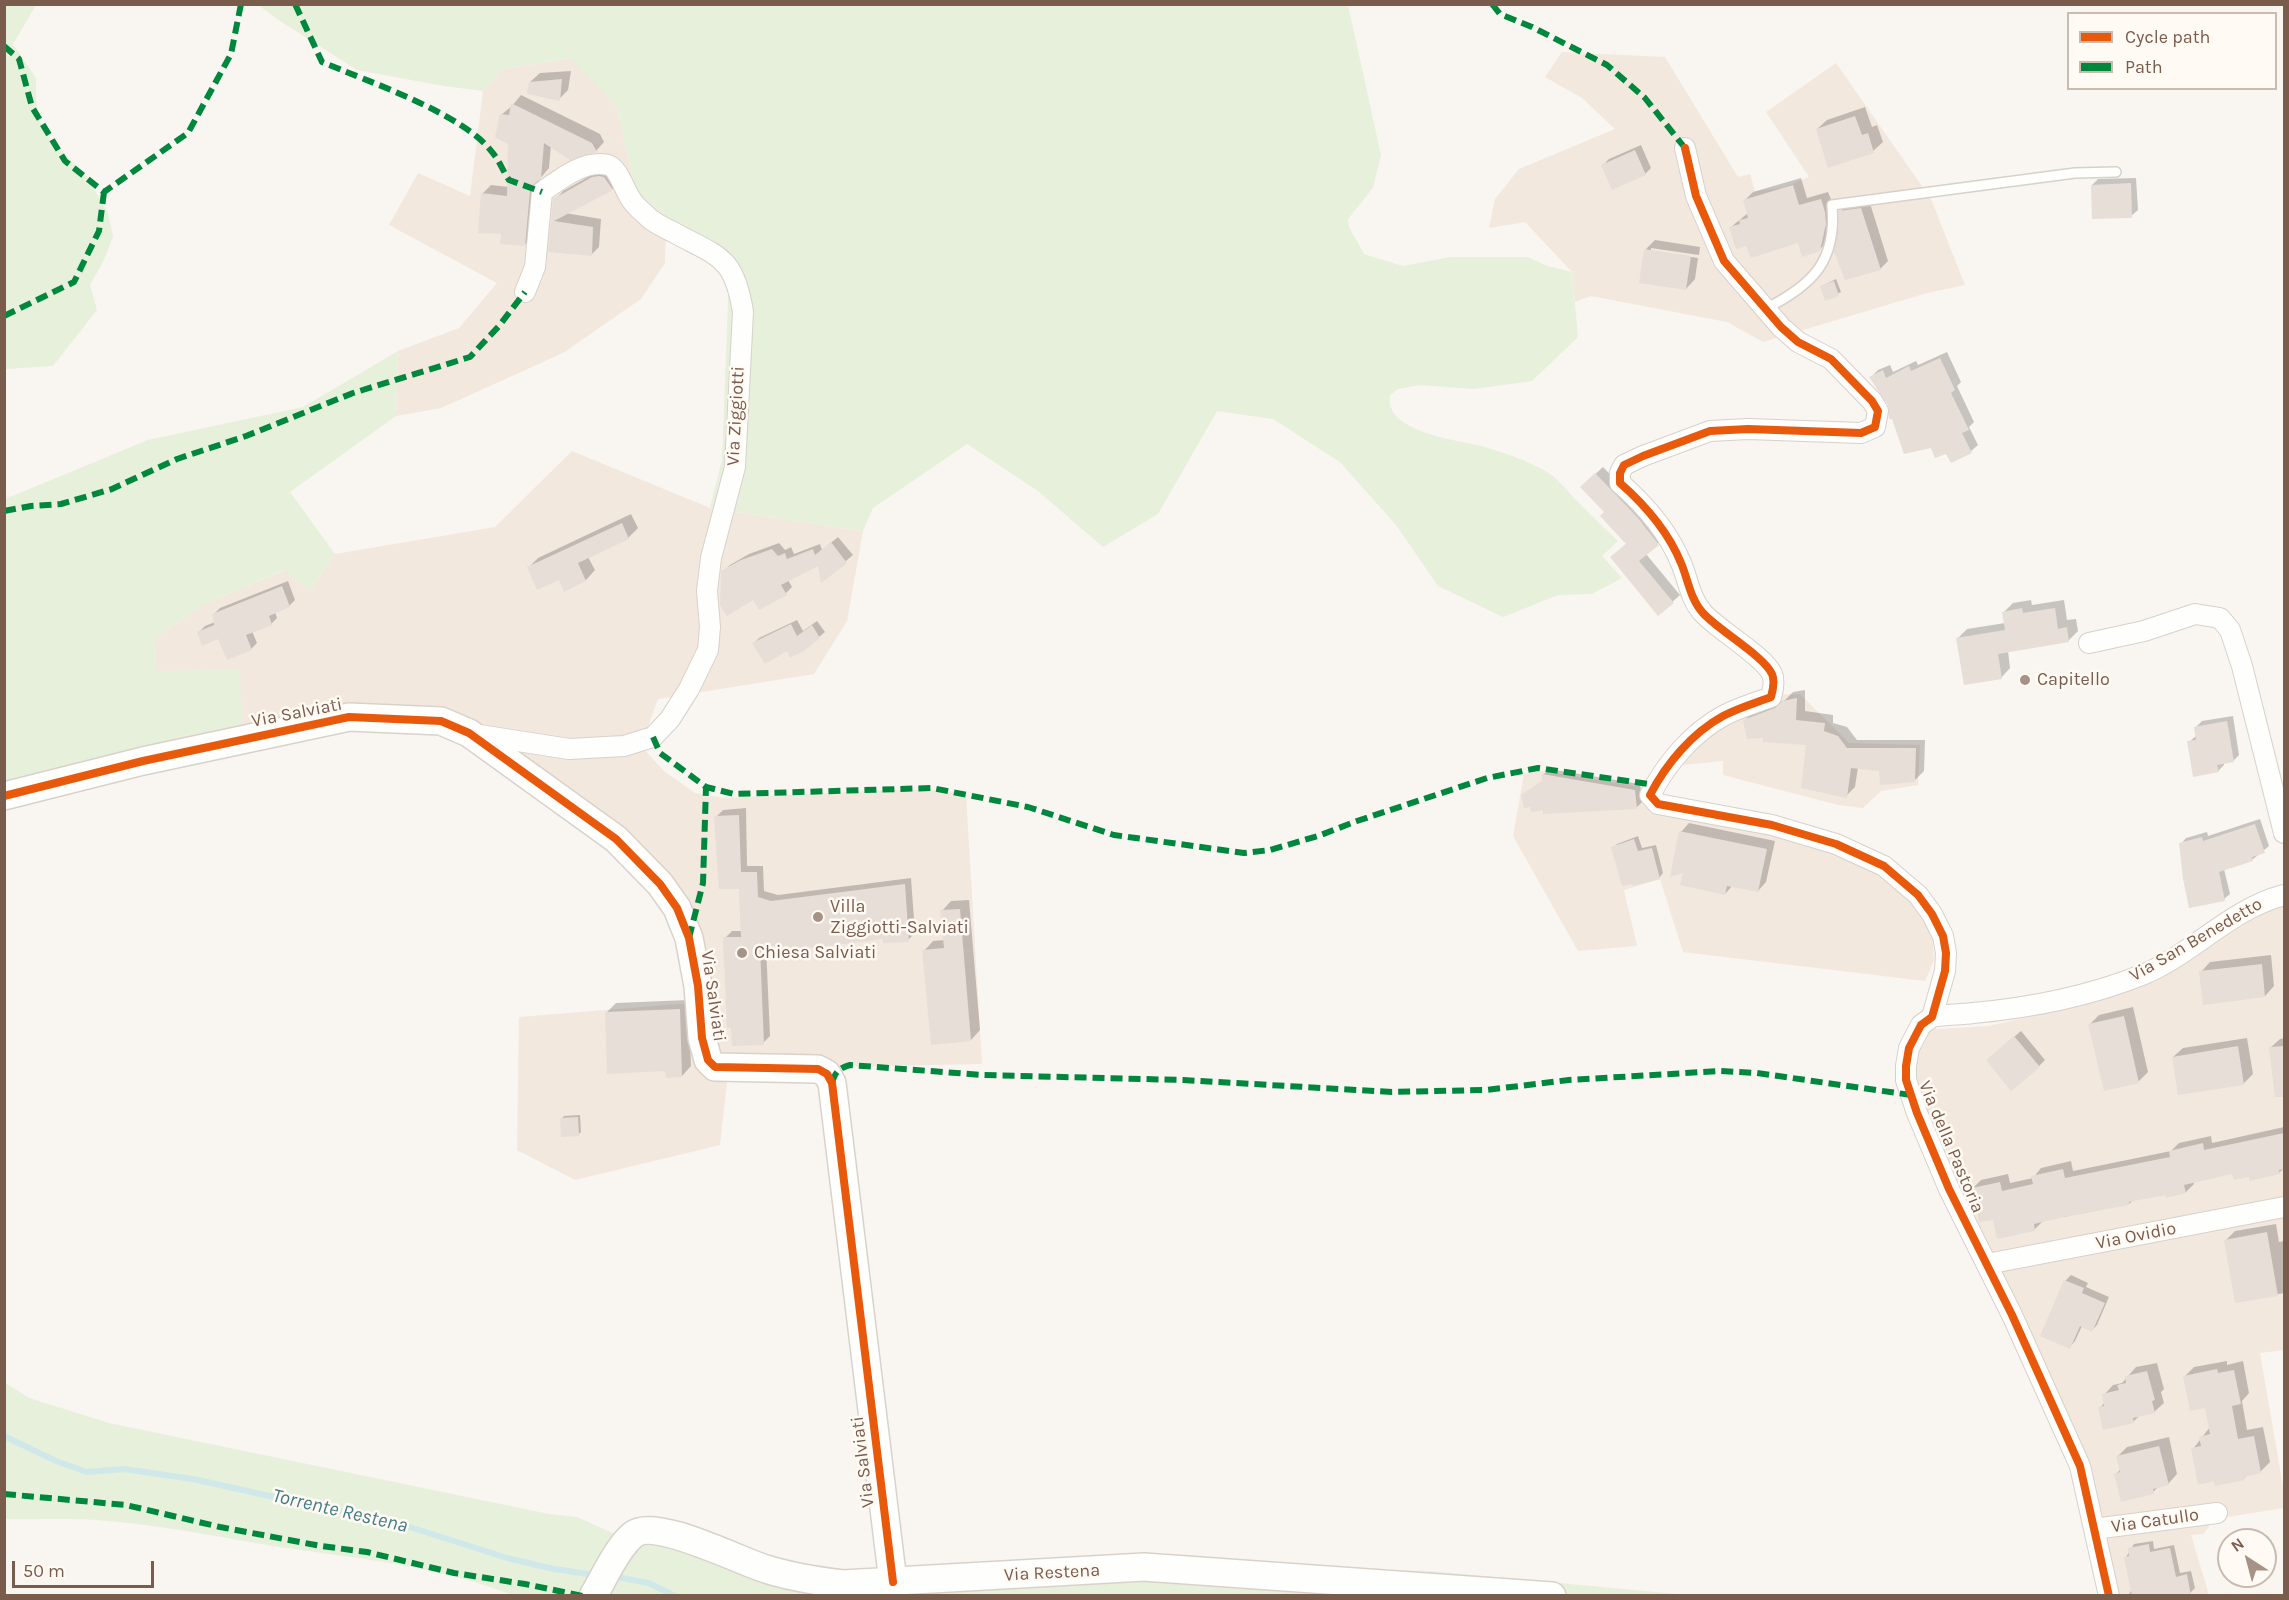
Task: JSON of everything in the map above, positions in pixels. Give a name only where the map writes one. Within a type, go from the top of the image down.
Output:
[{"type":"street","points":[[1685,148],[1696,196],[1724,261],[1765,309]]},
{"type":"street","name":"Via Ziggiotti","points":[[469,733],[569,749],[624,746],[653,736],[669,719],[689,688],[708,650],[710,627],[707,591],[711,558],[735,467],[743,312],[734,275],[708,249],[651,220],[633,201],[613,167],[607,164],[586,166],[565,176],[542,192],[535,267],[525,292]]},
{"type":"street","name":"Via della Pastoria","points":[[1765,309],[1798,342],[1832,359],[1864,392],[1878,411],[1875,427],[1862,433],[1748,429],[1710,431],[1624,465],[1620,472],[1620,483],[1639,500],[1669,537],[1698,607],[1764,664],[1772,674],[1773,681],[1771,697],[1723,717],[1701,731],[1663,772],[1650,795],[1658,804],[1772,825],[1819,838],[1867,857],[1903,880],[1932,914],[1943,936],[1946,953],[1945,971],[1932,1017],[1921,1025],[1909,1048],[1905,1066],[1906,1080],[1949,1190],[1987,1264],[2080,1466],[2109,1596]]},
{"type":"street","points":[[2089,643],[2144,631],[2195,614],[2220,618],[2230,630],[2242,666],[2284,833]]},
{"type":"street","name":"Via Salviati","points":[[4,796],[143,761],[349,717],[441,721],[469,733],[616,839],[660,884],[677,908],[689,939],[698,986],[702,1038],[708,1060],[715,1067],[818,1069],[827,1074],[832,1083],[893,1582]]},
{"type":"street","name":"Via San Benedetto","points":[[1932,1017],[2027,1005],[2105,988],[2144,974],[2242,911],[2267,899],[2284,895]]},
{"type":"street","name":"Via Ovidio","points":[[1987,1264],[2284,1207]]},
{"type":"street","name":"Via Catullo","points":[[2094,1530],[2217,1513]]},
{"type":"street","name":"Via Restena","points":[[593,1596],[626,1542],[636,1533],[649,1530],[675,1534],[764,1569],[797,1578],[843,1584],[1144,1567],[1552,1596]]},
{"type":"lane","points":[[1765,309],[1797,290],[1825,262],[1834,227],[1832,205],[2075,173],[2116,172]]},
{"type":"shaded area","points":[[1562,52],[1665,57],[1738,177],[1750,174],[1755,191],[1782,188],[1809,177],[1766,112],[1836,63],[1931,199],[1965,285],[1927,293],[1763,342],[1727,322],[1591,296],[1575,302],[1572,272],[1525,222],[1489,228],[1495,199],[1519,169],[1615,129],[1582,98],[1545,77]]},
{"type":"shaded area","points":[[571,58],[617,107],[636,192],[666,217],[665,263],[641,299],[563,353],[441,408],[396,416],[398,351],[459,328],[497,283],[389,225],[418,173],[470,196],[483,91],[503,69]]},
{"type":"shaded area","points":[[572,451],[710,508],[863,531],[847,621],[814,674],[658,699],[641,746],[664,771],[695,793],[724,798],[892,790],[929,790],[966,794],[982,1064],[834,1067],[729,1063],[720,1145],[575,1180],[517,1150],[519,1017],[714,1001],[700,926],[648,864],[439,716],[242,736],[156,671],[155,638],[202,605],[285,570],[310,591],[335,554],[495,527]]},
{"type":"shaded area","points":[[1800,694],[1849,743],[1920,745],[1918,785],[1881,791],[1863,808],[1838,805],[1723,775],[1723,761],[1682,765],[1662,794],[1888,863],[1906,897],[1932,930],[1934,960],[1925,981],[1683,952],[1660,879],[1624,890],[1637,946],[1578,951],[1513,836],[1524,774],[1543,771],[1635,786],[1643,785],[1662,762],[1765,695]]},
{"type":"shaded area","points":[[2284,904],[2284,1350],[2260,1353],[2284,1493],[2284,1508],[2208,1520],[2209,1527],[2203,1534],[2191,1535],[2209,1595],[2101,1595],[2089,1525],[2057,1434],[1979,1262],[1904,1055],[1923,1030],[1988,1026],[2079,1006],[2112,993],[2248,917]]},
{"type":"green space","points":[[5,4],[36,5],[13,44],[36,78],[36,99],[40,122],[50,139],[87,177],[108,213],[113,236],[104,260],[90,285],[97,310],[53,366],[5,369]]},
{"type":"green space","points":[[258,5],[1348,5],[1381,155],[1373,188],[1348,219],[1349,227],[1364,254],[1403,266],[1451,257],[1528,257],[1547,266],[1572,272],[1578,337],[1532,381],[1474,389],[1420,385],[1398,389],[1390,395],[1391,408],[1398,418],[1409,426],[1440,437],[1499,451],[1528,462],[1553,476],[1618,541],[1602,556],[1622,578],[1592,594],[1558,595],[1503,617],[1438,586],[1396,525],[1340,462],[1273,419],[1217,411],[1158,514],[1103,547],[1038,491],[967,444],[873,508],[863,531],[710,508],[722,460],[729,275],[676,225],[636,192],[617,107],[570,58],[503,69],[483,91],[357,70]]},
{"type":"green space","points":[[398,351],[396,416],[290,492],[335,554],[310,591],[284,570],[202,605],[155,638],[156,671],[240,669],[242,736],[5,799],[5,499],[148,440],[303,407]]},
{"type":"green space","points":[[4,1382],[29,1398],[109,1423],[549,1514],[577,1517],[628,1540],[650,1528],[821,1582],[1163,1565],[1430,1571],[1688,1595],[512,1595],[429,1570],[167,1528],[96,1520],[5,1519]]},
{"type":"building","points":[[562,79],[560,101],[527,94],[529,82]]},
{"type":"building","points":[[511,103],[592,143],[597,152],[570,160],[544,143],[541,178],[530,191],[525,246],[500,244],[501,234],[478,233],[481,193],[507,196],[508,144],[495,137],[500,114],[509,115]]},
{"type":"building","points":[[1855,116],[1862,135],[1868,133],[1874,153],[1828,168],[1816,129]]},
{"type":"building","points":[[1635,150],[1646,175],[1612,190],[1601,165]]},
{"type":"building","points":[[592,177],[604,177],[613,190],[554,221],[593,227],[592,256],[548,252],[553,199]]},
{"type":"building","points":[[2131,183],[2132,218],[2092,219],[2091,185]]},
{"type":"building","points":[[1793,185],[1799,205],[1821,199],[1826,224],[1820,251],[1802,257],[1798,243],[1751,258],[1746,246],[1736,249],[1729,227],[1740,224],[1739,220],[1748,218],[1743,200]]},
{"type":"building","points":[[1861,208],[1881,270],[1845,280],[1834,252],[1839,211]]},
{"type":"building","points":[[1644,249],[1691,256],[1686,290],[1639,283]]},
{"type":"building","points":[[1834,281],[1839,296],[1825,301],[1820,286]]},
{"type":"building","points":[[1940,358],[1955,390],[1951,393],[1969,430],[1962,433],[1972,453],[1951,463],[1946,454],[1935,458],[1931,448],[1904,454],[1892,419],[1889,419],[1888,405],[1869,377],[1883,370],[1886,378],[1909,366],[1911,371]]},
{"type":"building","points":[[1595,473],[1638,518],[1659,545],[1639,561],[1674,603],[1658,616],[1610,557],[1626,544],[1600,516],[1604,512],[1580,487]]},
{"type":"building","points":[[622,523],[629,539],[578,563],[586,581],[564,592],[559,580],[537,590],[527,567]]},
{"type":"building","points":[[831,542],[847,563],[821,583],[818,566],[781,585],[787,595],[759,610],[753,600],[727,616],[720,605],[721,571],[741,560],[772,549],[778,556],[785,553],[787,559],[813,549],[815,555]]},
{"type":"building","points":[[282,586],[290,607],[269,616],[272,625],[246,635],[252,650],[227,660],[218,639],[202,646],[197,632],[214,625],[212,614]]},
{"type":"building","points":[[2022,608],[2023,613],[2055,608],[2058,629],[2067,627],[2069,642],[1998,654],[2002,679],[1964,685],[1956,638],[2005,630],[2002,612]]},
{"type":"building","points":[[791,624],[797,636],[812,625],[820,638],[804,651],[790,658],[787,651],[765,664],[752,643]]},
{"type":"building","points":[[1797,698],[1796,720],[1825,723],[1824,731],[1838,736],[1847,748],[1916,748],[1915,782],[1880,785],[1879,771],[1851,768],[1847,798],[1801,788],[1806,745],[1763,742],[1763,738],[1747,739],[1743,720],[1775,708],[1782,701]]},
{"type":"building","points":[[2227,721],[2234,762],[2217,765],[2219,772],[2193,777],[2187,741],[2196,740],[2194,727]]},
{"type":"building","points":[[1542,774],[1635,790],[1637,809],[1543,814],[1543,810],[1531,812],[1530,807],[1524,808],[1521,795],[1542,781]]},
{"type":"building","points":[[739,815],[741,872],[757,872],[758,897],[771,901],[905,884],[909,942],[883,943],[883,939],[789,951],[789,946],[760,947],[764,1045],[732,1046],[731,1028],[727,1028],[723,937],[741,937],[739,889],[719,889],[714,816]]},
{"type":"building","points":[[2255,824],[2265,853],[2252,857],[2253,861],[2219,872],[2225,901],[2189,908],[2179,843],[2202,837],[2203,841]]},
{"type":"building","points":[[1679,831],[1767,849],[1758,892],[1727,886],[1725,895],[1680,885],[1683,873],[1670,877]]},
{"type":"building","points":[[1634,839],[1638,851],[1652,848],[1660,879],[1633,886],[1632,884],[1622,886],[1611,847]]},
{"type":"building","points":[[960,909],[971,1041],[931,1045],[922,950],[944,948],[940,910]]},
{"type":"building","points":[[2262,964],[2265,997],[2203,1005],[2199,971]]},
{"type":"building","points":[[680,1009],[682,1077],[666,1078],[665,1071],[607,1074],[605,1012]]},
{"type":"building","points":[[2124,1016],[2139,1083],[2104,1091],[2088,1024]]},
{"type":"building","points":[[2014,1036],[2040,1067],[2011,1091],[1986,1060]]},
{"type":"building","points":[[2238,1046],[2244,1085],[2178,1095],[2172,1057]]},
{"type":"building","points":[[2284,1046],[2284,1097],[2275,1097],[2269,1047]]},
{"type":"building","points":[[578,1117],[579,1136],[561,1137],[560,1118]]},
{"type":"building","points":[[2284,1133],[2284,1169],[2279,1170],[2280,1174],[2249,1181],[2249,1177],[2234,1180],[2232,1174],[2184,1185],[2186,1193],[2166,1198],[2165,1195],[2129,1202],[2129,1205],[2034,1224],[2035,1231],[1997,1239],[1993,1220],[1979,1222],[1972,1188],[2000,1182],[2002,1191],[2033,1184],[2031,1176],[2063,1169],[2065,1178],[2170,1157],[2169,1151],[2203,1143],[2204,1150]]},
{"type":"building","points":[[2267,1232],[2278,1296],[2235,1303],[2224,1240]]},
{"type":"building","points":[[2064,1280],[2084,1288],[2082,1293],[2105,1303],[2092,1332],[2080,1326],[2070,1349],[2040,1336]]},
{"type":"building","points":[[2217,1369],[2218,1373],[2234,1370],[2241,1404],[2232,1406],[2238,1439],[2254,1436],[2261,1473],[2244,1477],[2245,1480],[2215,1486],[2214,1481],[2198,1485],[2191,1448],[2201,1446],[2199,1437],[2210,1434],[2205,1408],[2190,1411],[2183,1376]]},
{"type":"building","points":[[2147,1371],[2155,1400],[2152,1401],[2155,1413],[2133,1418],[2134,1423],[2103,1430],[2098,1407],[2104,1406],[2102,1394],[2119,1390],[2117,1385],[2126,1383],[2125,1376]]},
{"type":"building","points":[[2159,1446],[2169,1485],[2153,1489],[2154,1494],[2121,1502],[2114,1474],[2120,1472],[2116,1456]]},
{"type":"building","points":[[2149,1544],[2150,1552],[2170,1548],[2176,1577],[2187,1574],[2191,1596],[2132,1596],[2124,1557],[2129,1556],[2128,1548]]},
{"type":"waterway","name":"Torrente Restena","points":[[4,1436],[56,1461],[87,1472],[124,1469],[193,1479],[391,1521],[507,1558],[554,1569],[595,1575]]},
{"type":"waterway","name":"Torrente Restena","points":[[611,1576],[649,1583],[675,1596]]},
{"type":"marked path","points":[[4,46],[19,59],[32,107],[65,161],[104,192],[188,133],[231,54],[241,4]]},
{"type":"marked path","points":[[295,4],[322,62],[438,112],[479,138],[497,158],[509,180],[542,192]]},
{"type":"marked path","points":[[1492,4],[1500,14],[1532,27],[1607,65],[1645,98],[1685,148]]},
{"type":"marked path","points":[[4,316],[74,282],[99,231],[104,192]]},
{"type":"marked path","points":[[4,511],[61,504],[112,489],[177,459],[246,436],[353,393],[470,357],[499,326],[525,292]]},
{"type":"marked path","points":[[653,737],[660,753],[706,787],[734,794],[932,788],[1028,807],[1114,835],[1244,853],[1270,850],[1318,836],[1487,778],[1538,768],[1655,785]]},
{"type":"marked path","points":[[689,938],[703,883],[706,787]]},
{"type":"marked path","points":[[832,1083],[838,1071],[850,1065],[983,1075],[1183,1080],[1392,1092],[1486,1090],[1569,1080],[1720,1071],[1757,1073],[1911,1095]]},
{"type":"marked path","points":[[4,1494],[126,1505],[220,1527],[367,1552],[454,1573],[583,1596]]},
{"type":"cycle path","points":[[1685,148],[1696,196],[1724,261],[1781,327],[1798,342],[1831,359],[1872,401],[1878,411],[1875,427],[1861,433],[1748,429],[1710,431],[1624,465],[1620,473],[1620,483],[1663,529],[1676,551],[1692,595],[1703,613],[1760,659],[1772,674],[1773,680],[1771,697],[1723,716],[1690,740],[1672,761],[1650,795],[1658,804],[1772,825],[1836,844],[1884,866],[1918,895],[1932,914],[1943,936],[1946,953],[1945,971],[1932,1017],[1921,1025],[1909,1048],[1906,1080],[1917,1113],[1949,1189],[2012,1315],[2080,1466],[2109,1596]]},
{"type":"cycle path","points":[[4,796],[143,761],[349,717],[441,721],[469,733],[616,839],[660,884],[677,908],[689,938],[698,986],[702,1038],[708,1060],[715,1067],[818,1069],[827,1074],[832,1083],[893,1582]]},
{"type":"place","name":"Capitello","points":[[2025,680]]},
{"type":"place","name":"Villa Ziggiotti-Salviati","points":[[818,917]]},
{"type":"place","name":"Chiesa Salviati","points":[[742,953]]}]
